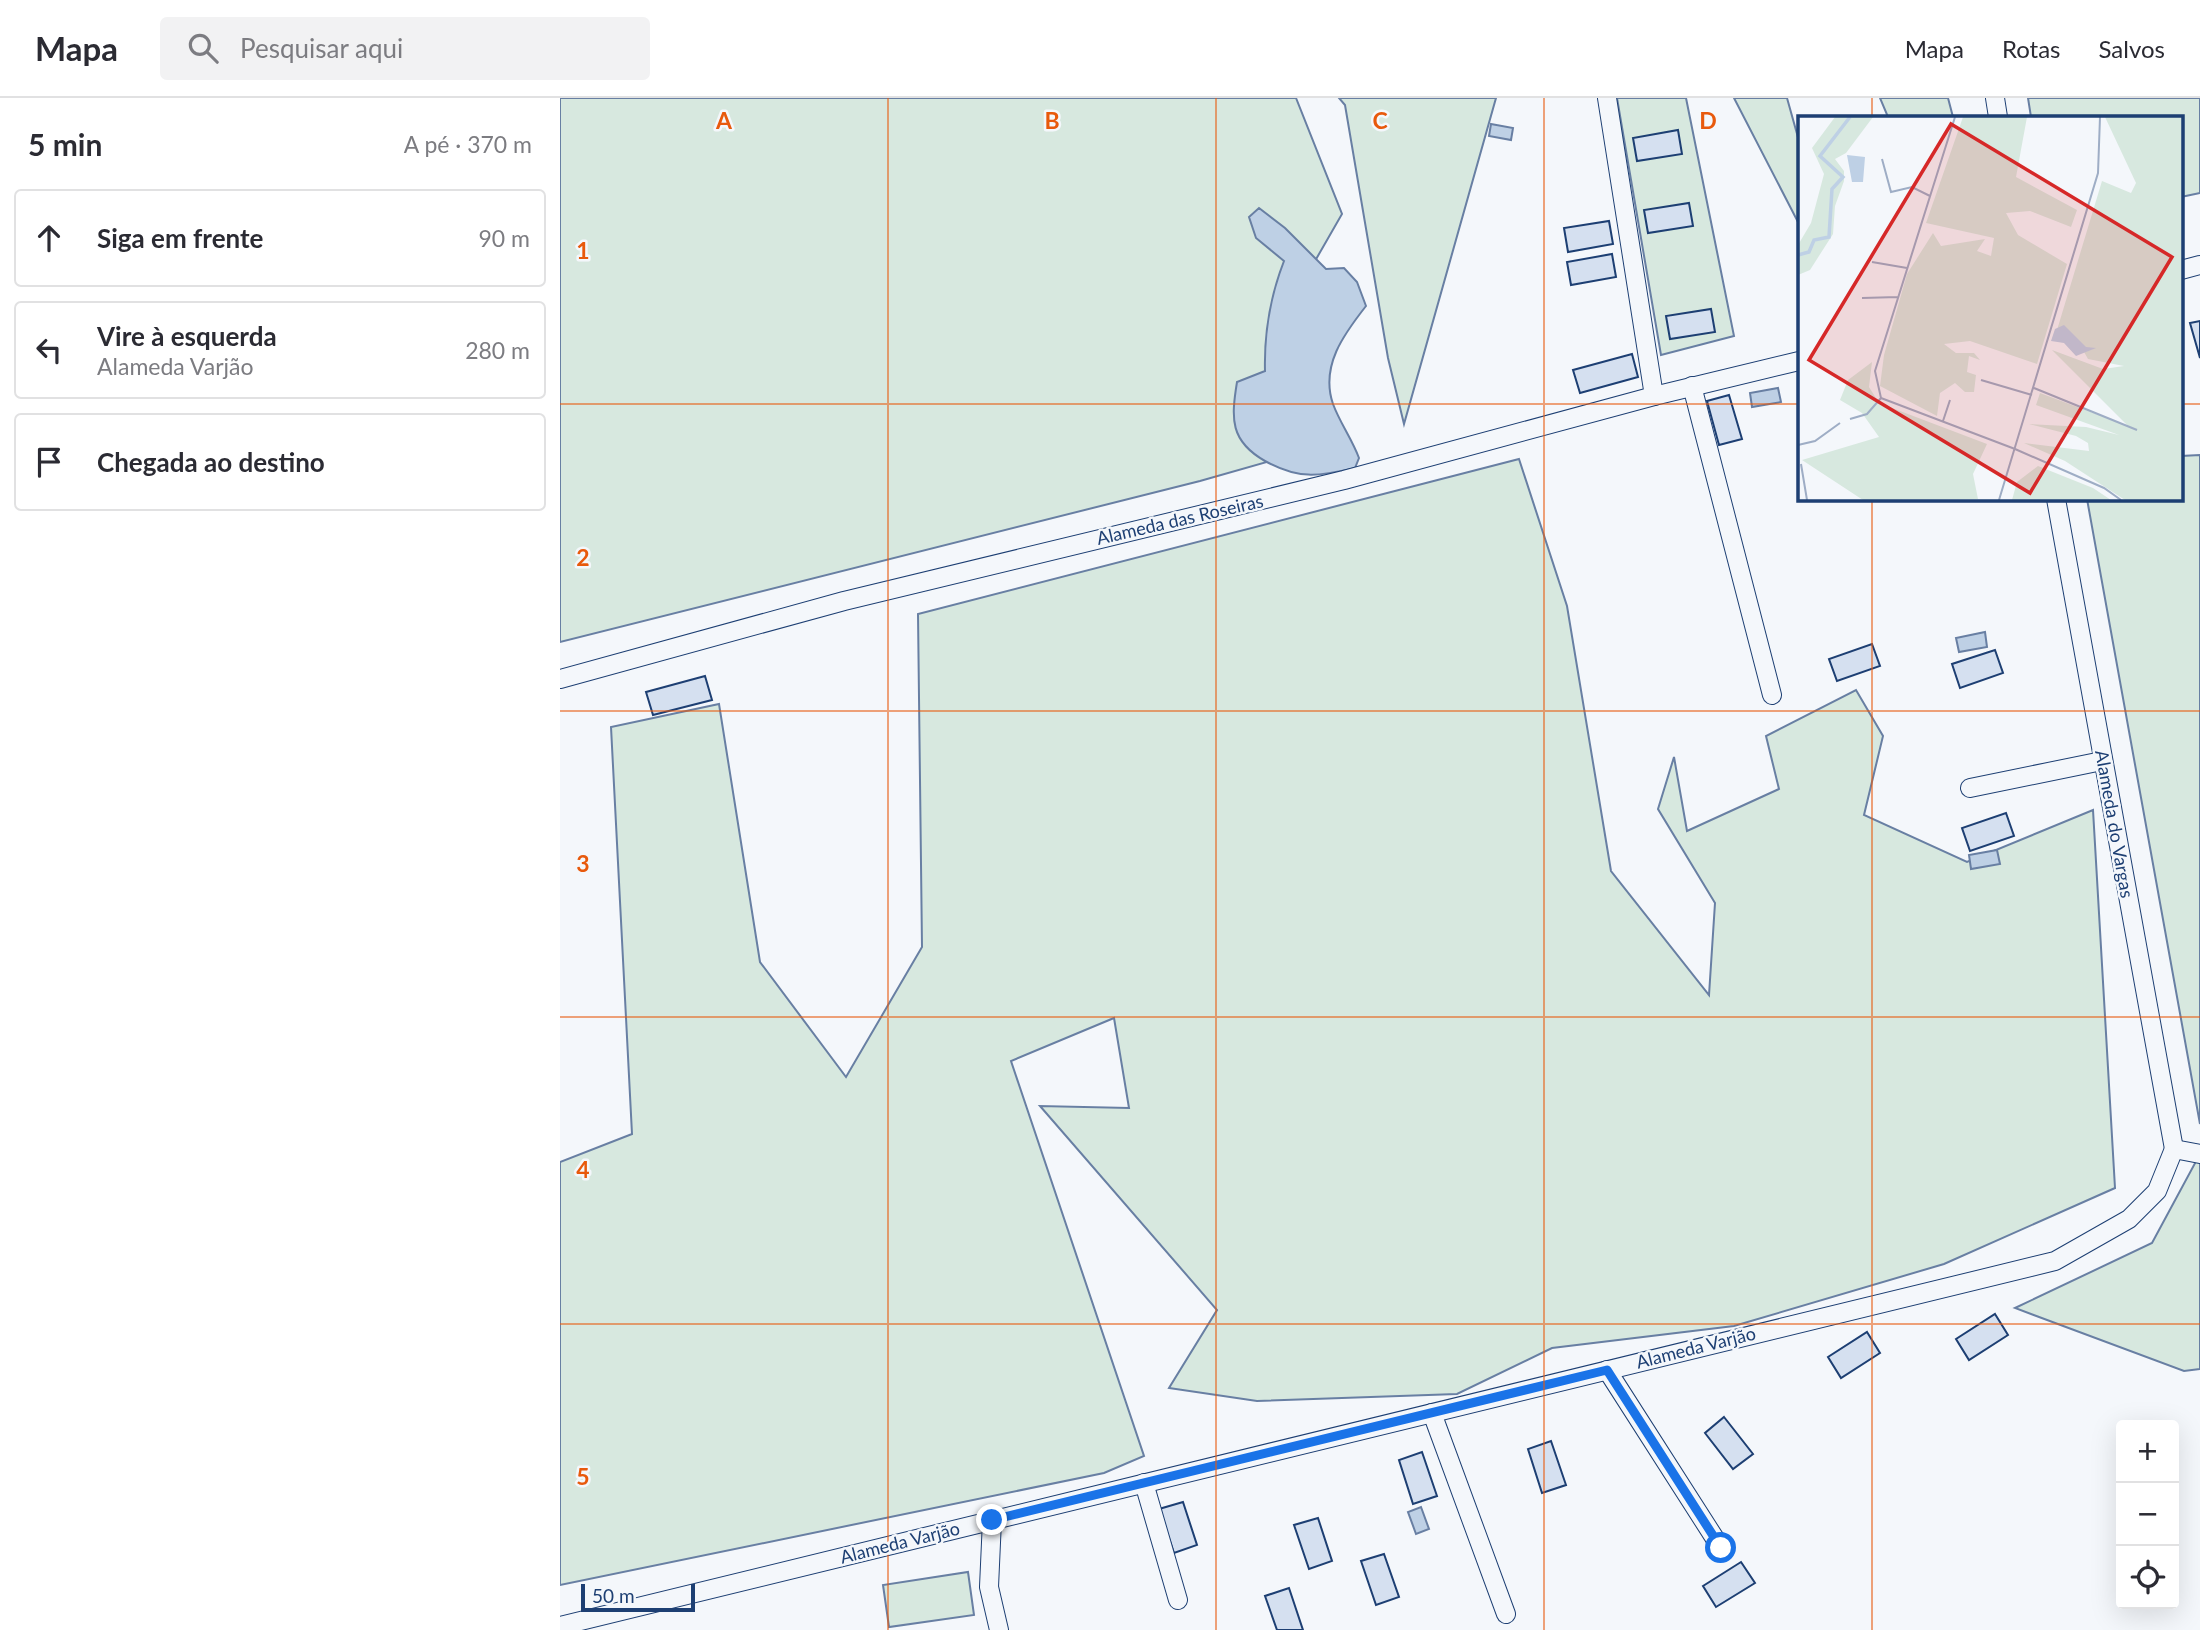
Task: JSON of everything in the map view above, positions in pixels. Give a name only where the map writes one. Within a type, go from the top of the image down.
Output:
[{"type":"street","points":[[1607,98],[1654,396]]},
{"type":"street","points":[[1995,98],[1998,116]]},
{"type":"street","points":[[2182,270],[2200,265]]},
{"type":"street","name":"Alameda das Roseiras","points":[[560,678],[844,601],[1344,480],[1692,386],[1798,361]]},
{"type":"street","points":[[1692,386],[1772,695]]},
{"type":"street","name":"Alameda do Vargas","points":[[2056,500],[2174,1149]]},
{"type":"street","points":[[1970,788],[2102,761]]},
{"type":"street","points":[[2174,1149],[2200,1154]]},
{"type":"street","name":"Alameda Varjão","points":[[560,1626],[2055,1261],[2129,1219],[2157,1191],[2174,1149]]},
{"type":"street","points":[[1607,1370],[1721,1548]]},
{"type":"street","points":[[1432,1413],[1506,1614]]},
{"type":"street","points":[[1144,1483],[1178,1600]]},
{"type":"street","points":[[992,1520],[989,1587],[999,1630]]},
{"type":"shaded area","points":[[560,98],[1296,98],[1342,214],[1288,308],[1284,457],[1200,481],[560,642]]},
{"type":"shaded area","points":[[1339,98],[1496,98],[1404,424],[1388,358],[1345,105]]},
{"type":"shaded area","points":[[1617,98],[1686,98],[1734,336],[1661,355]]},
{"type":"shaded area","points":[[1734,98],[1787,98],[1798,137],[1798,222]]},
{"type":"shaded area","points":[[1880,98],[1948,98],[1953,116],[1888,116]]},
{"type":"shaded area","points":[[2028,98],[2200,98],[2200,193],[2182,197],[2182,116],[2031,116]]},
{"type":"shaded area","points":[[2200,455],[2200,1124],[2087,500],[2182,500],[2182,456]]},
{"type":"shaded area","points":[[1519,459],[1567,606],[1611,871],[1709,995],[1715,903],[1658,809],[1674,757],[1687,831],[1779,789],[1766,736],[1856,690],[1883,736],[1864,815],[1967,862],[2093,810],[2115,1188],[1944,1264],[1734,1326],[1552,1348],[1457,1394],[1257,1401],[1169,1388],[1217,1310],[1040,1106],[1129,1108],[1114,1018],[1011,1061],[1144,1456],[1104,1473],[560,1585],[560,1162],[632,1134],[611,727],[719,704],[760,962],[846,1077],[922,947],[918,614]]},
{"type":"shaded area","points":[[2200,1154],[2200,1369],[2184,1371],[2015,1308],[2152,1243]]},
{"type":"shaded area","points":[[968,1572],[974,1615],[889,1627],[883,1585]]},
{"type":"water","points":[[1491,124],[1513,128],[1511,140],[1489,136]]},
{"type":"water","points":[[1259,208],[1285,228],[1326,269],[1344,268],[1357,282],[1366,306],[1342,339],[1336,351],[1330,377],[1333,404],[1359,458],[1355,468],[1330,473],[1299,474],[1265,461],[1239,437],[1234,418],[1237,382],[1265,371],[1269,315],[1284,261],[1256,238],[1249,217]]},
{"type":"water","points":[[1778,388],[1781,402],[1752,407],[1750,393]]},
{"type":"water","points":[[1985,632],[1987,647],[1959,652],[1956,638]]},
{"type":"water","points":[[1997,850],[2000,864],[1971,869],[1969,855]]},
{"type":"water","points":[[1421,1507],[1429,1529],[1416,1534],[1408,1512]]},
{"type":"building","points":[[1678,130],[1682,154],[1637,161],[1633,138]]},
{"type":"building","points":[[1689,203],[1693,226],[1648,233],[1644,210]]},
{"type":"building","points":[[1609,221],[1613,244],[1568,252],[1564,228]]},
{"type":"building","points":[[1612,254],[1616,277],[1571,285],[1567,262]]},
{"type":"building","points":[[1711,309],[1715,332],[1670,339],[1666,316]]},
{"type":"building","points":[[2200,321],[2200,358],[2190,323]]},
{"type":"building","points":[[1632,354],[1638,377],[1580,393],[1573,370]]},
{"type":"building","points":[[1729,395],[1742,439],[1719,445],[1707,401]]},
{"type":"building","points":[[1872,644],[1880,666],[1837,681],[1829,659]]},
{"type":"building","points":[[1995,650],[2003,673],[1960,688],[1952,664]]},
{"type":"building","points":[[705,676],[712,700],[653,715],[646,692]]},
{"type":"building","points":[[2006,813],[2014,836],[1970,851],[1962,828]]},
{"type":"building","points":[[1995,1314],[2008,1335],[1969,1360],[1956,1339]]},
{"type":"building","points":[[1867,1332],[1880,1353],[1841,1378],[1828,1357]]},
{"type":"building","points":[[1724,1417],[1753,1454],[1733,1469],[1705,1433]]},
{"type":"building","points":[[1551,1441],[1566,1485],[1542,1493],[1528,1449]]},
{"type":"building","points":[[1422,1452],[1437,1496],[1413,1504],[1399,1460]]},
{"type":"building","points":[[1183,1502],[1197,1545],[1174,1553],[1159,1509]]},
{"type":"building","points":[[1318,1518],[1332,1561],[1309,1569],[1294,1525]]},
{"type":"building","points":[[1384,1554],[1399,1597],[1376,1605],[1361,1561]]},
{"type":"building","points":[[1741,1562],[1755,1583],[1716,1607],[1703,1586]]},
{"type":"building","points":[[1289,1588],[1303,1630],[1277,1630],[1265,1596]]},
{"type":"route","points":[[992,1520],[1607,1370],[1721,1548]]}]
